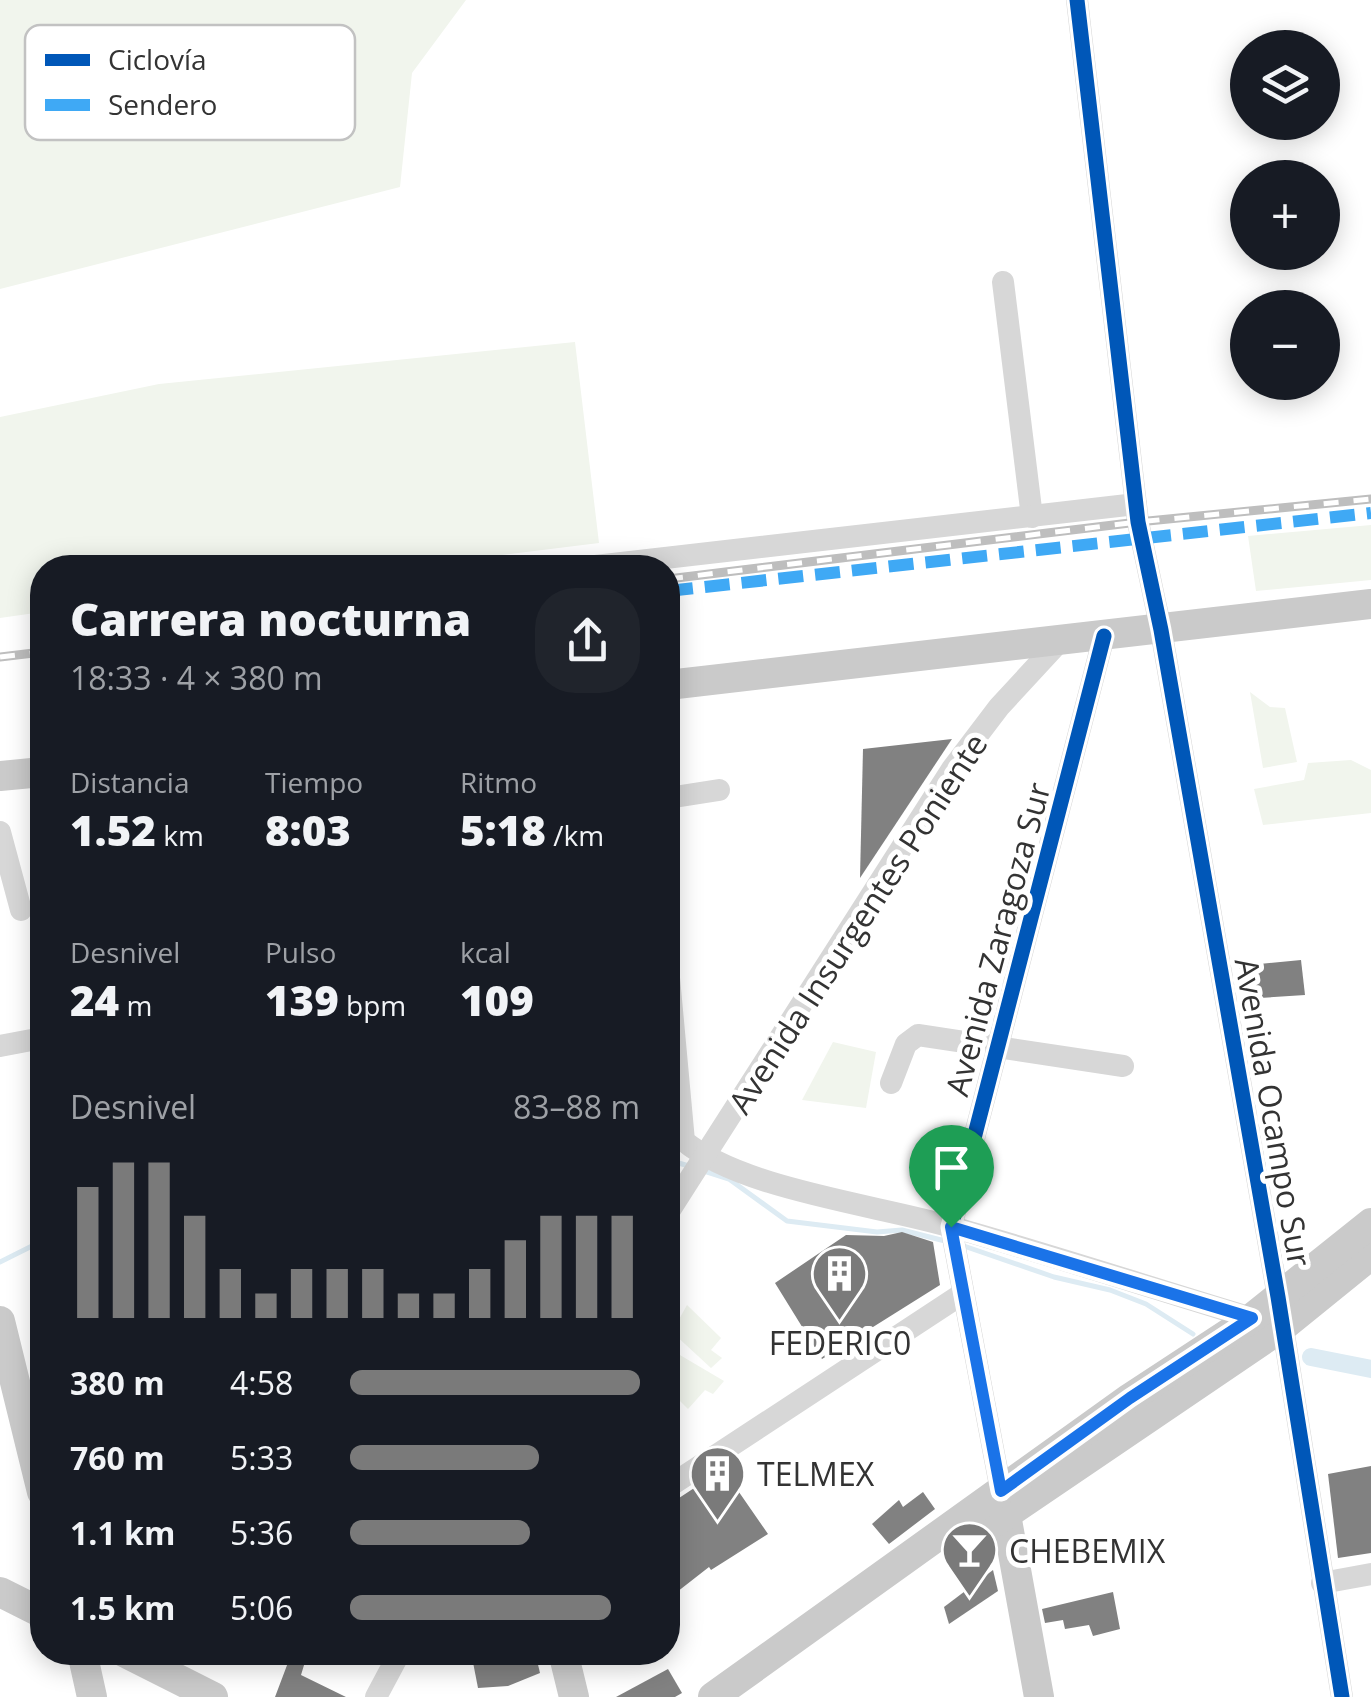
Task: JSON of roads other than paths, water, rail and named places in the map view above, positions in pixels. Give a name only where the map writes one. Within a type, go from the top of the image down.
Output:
[{"type":"main road","points":[[680,685],[1371,604]]},
{"type":"main road","points":[[0,776],[30,773]]},
{"type":"main road","points":[[1004,1502],[1130,1398],[1252,1318],[1280,1312],[1371,1223]]},
{"type":"main road","points":[[734,1693],[1280,1312],[1371,1255]]},
{"type":"main road","points":[[0,1320],[30,1443]]},
{"type":"main road","points":[[1004,1502],[1039,1697]]},
{"type":"main road","points":[[0,1592],[30,1607]]},
{"type":"main road","points":[[85,1665],[92,1697]]},
{"type":"main road","points":[[144,1665],[177,1687],[213,1697]]},
{"type":"main road","points":[[566,1665],[574,1697]]},
{"type":"street","name":"Avenida Ocampo Sur","points":[[1077,0],[1140,538],[1161,630],[1280,1312],[1342,1697]]},
{"type":"street","points":[[1003,282],[1032,517]]},
{"type":"street","points":[[680,557],[1136,504]]},
{"type":"street","name":"Avenida Zaragoza Sur","points":[[1004,1502],[954,1242],[998,1048],[1104,636]]},
{"type":"street","name":"Avenida Insurgentes Poniente","points":[[680,1195],[952,769],[999,707],[1058,642]]},
{"type":"street","points":[[680,796],[719,790]]},
{"type":"street","points":[[0,832],[20,910]]},
{"type":"street","points":[[891,1083],[906,1044],[918,1035],[1124,1066]]},
{"type":"street","points":[[0,1046],[30,1040]]},
{"type":"street","points":[[680,1146],[699,1167],[802,1190],[954,1242],[1252,1318]]},
{"type":"street","points":[[680,1479],[962,1294]]},
{"type":"street","points":[[1322,1583],[1371,1574]]},
{"type":"street","points":[[376,1697],[393,1665]]},
{"type":"waterway","points":[[680,1163],[689,1166]]},
{"type":"waterway","points":[[704,1171],[729,1179],[787,1221],[877,1232],[902,1230],[945,1241]]},
{"type":"waterway","points":[[961,1245],[1054,1277],[1110,1290],[1146,1304],[1193,1334]]},
{"type":"waterway","points":[[0,1262],[30,1247]]},
{"type":"waterway","points":[[1311,1357],[1371,1369]]},
{"type":"railway","points":[[680,578],[1138,522],[1371,499]]},
{"type":"railway","points":[[0,657],[30,653]]},
{"type":"place","name":"FEDERIC0","points":[[840,1322]]},
{"type":"place","name":"TELMEX","points":[[718,1522]]},
{"type":"place","name":"CHEBEMIX","points":[[970,1599]]}]
